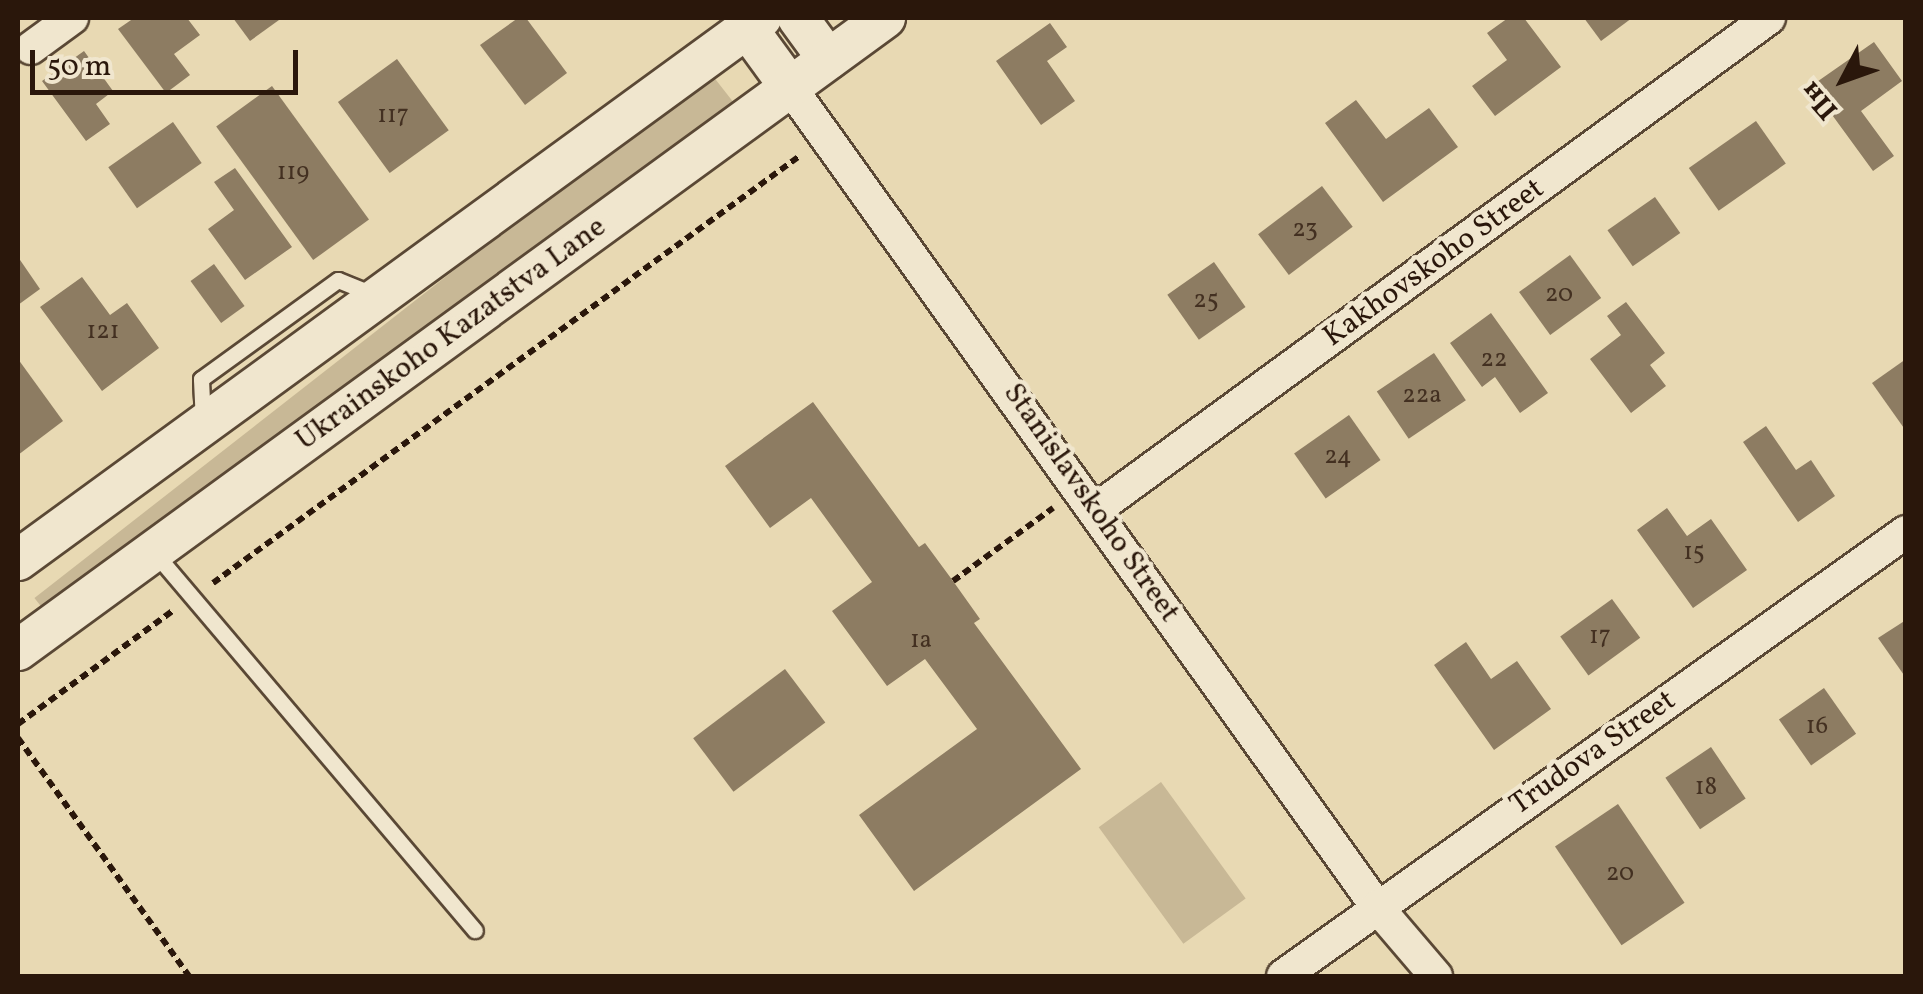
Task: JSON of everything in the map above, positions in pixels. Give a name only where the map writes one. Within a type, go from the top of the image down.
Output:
[{"type":"street","points":[[31,48],[72,18]]},
{"type":"street","points":[[798,18],[828,59]]},
{"type":"street","name":"Ukrainskoho Kazatstva Lane","points":[[18,650],[885,18]]},
{"type":"street","name":"Kakhovskoho Street","points":[[1090,497],[1770,18]]},
{"type":"street","points":[[18,560],[754,23]]},
{"type":"street","name":"Stanislavskoho Street","points":[[754,23],[790,87],[1090,497],[1377,907],[1436,976]]},
{"type":"street","name":"Trudova Street","points":[[1282,976],[1906,532]]},
{"type":"lane","points":[[154,551],[475,930]]},
{"type":"path","points":[[18,724],[778,172]]},
{"type":"path","points":[[953,581],[1090,497]]},
{"type":"path","points":[[18,738],[189,976]]},
{"type":"shaded area","points":[[709,71],[737,107],[63,634],[34,598]]},
{"type":"shaded area","points":[[1161,782],[1246,898],[1183,944],[1099,827]]},
{"type":"building","points":[[134,18],[187,18],[200,35],[174,54],[190,75],[166,93],[118,29]]},
{"type":"building","points":[[233,18],[277,18],[279,20],[250,41]]},
{"type":"building","points":[[518,18],[526,18],[567,73],[525,105],[480,45]]},
{"type":"building","points":[[1508,18],[1524,18],[1561,67],[1495,116],[1472,86],[1507,60],[1487,33]]},
{"type":"building","points":[[1584,18],[1632,18],[1601,41]]},
{"type":"building","points":[[1050,23],[1067,47],[1047,61],[1075,101],[1041,125],[996,61]]},
{"type":"building","points":[[1874,42],[1902,81],[1861,111],[1894,156],[1873,171],[1811,86]]},
{"type":"building","points":[[84,51],[113,91],[96,104],[110,124],[86,141],[42,81]]},
{"type":"building","points":[[397,59],[449,130],[390,173],[338,102]]},
{"type":"building","points":[[272,86],[369,219],[313,260],[216,127]]},
{"type":"building","points":[[1356,100],[1386,139],[1429,108],[1458,147],[1383,202],[1325,123]]},
{"type":"building","points":[[1756,121],[1786,164],[1719,211],[1689,168]]},
{"type":"building","points":[[173,122],[202,163],[137,208],[108,167]]},
{"type":"building","points":[[235,168],[292,247],[245,280],[208,229],[234,210],[214,182]]},
{"type":"building","points":[[1322,186],[1353,227],[1289,275],[1258,234]]},
{"type":"building","points":[[1655,197],[1680,233],[1633,266],[1607,230]]},
{"type":"building","points":[[1570,255],[1601,298],[1550,335],[1519,292]]},
{"type":"building","points":[[18,257],[40,289],[18,305]]},
{"type":"building","points":[[1214,262],[1246,307],[1199,340],[1167,295]]},
{"type":"building","points":[[214,264],[245,306],[221,323],[191,281]]},
{"type":"building","points":[[82,277],[110,315],[127,303],[159,348],[102,391],[40,307]]},
{"type":"building","points":[[1626,302],[1665,353],[1650,365],[1666,386],[1631,413],[1590,359],[1621,335],[1607,316]]},
{"type":"building","points":[[1491,313],[1548,393],[1520,413],[1495,377],[1482,387],[1450,343]]},
{"type":"building","points":[[1434,353],[1466,400],[1409,439],[1377,392]]},
{"type":"building","points":[[18,359],[63,421],[18,455]]},
{"type":"building","points":[[1906,359],[1906,431],[1872,383]]},
{"type":"building","points":[[813,402],[919,547],[925,543],[953,581],[980,619],[974,623],[1081,769],[914,891],[859,815],[977,729],[925,659],[887,686],[832,611],[872,582],[811,498],[770,528],[725,466]]},
{"type":"building","points":[[1349,415],[1381,460],[1326,498],[1294,453]]},
{"type":"building","points":[[1766,426],[1796,470],[1811,460],[1835,496],[1798,522],[1743,442]]},
{"type":"building","points":[[1667,508],[1687,536],[1711,519],[1747,570],[1693,608],[1637,530]]},
{"type":"building","points":[[1612,599],[1640,638],[1588,675],[1560,637]]},
{"type":"building","points":[[1906,620],[1906,678],[1878,638]]},
{"type":"building","points":[[1466,642],[1491,679],[1517,661],[1551,709],[1494,750],[1434,665]]},
{"type":"building","points":[[785,669],[825,723],[733,792],[693,738]]},
{"type":"building","points":[[1824,688],[1856,734],[1811,765],[1779,720]]},
{"type":"building","points":[[1711,747],[1746,798],[1700,829],[1665,778]]},
{"type":"building","points":[[1618,804],[1685,903],[1622,945],[1555,846]]}]
